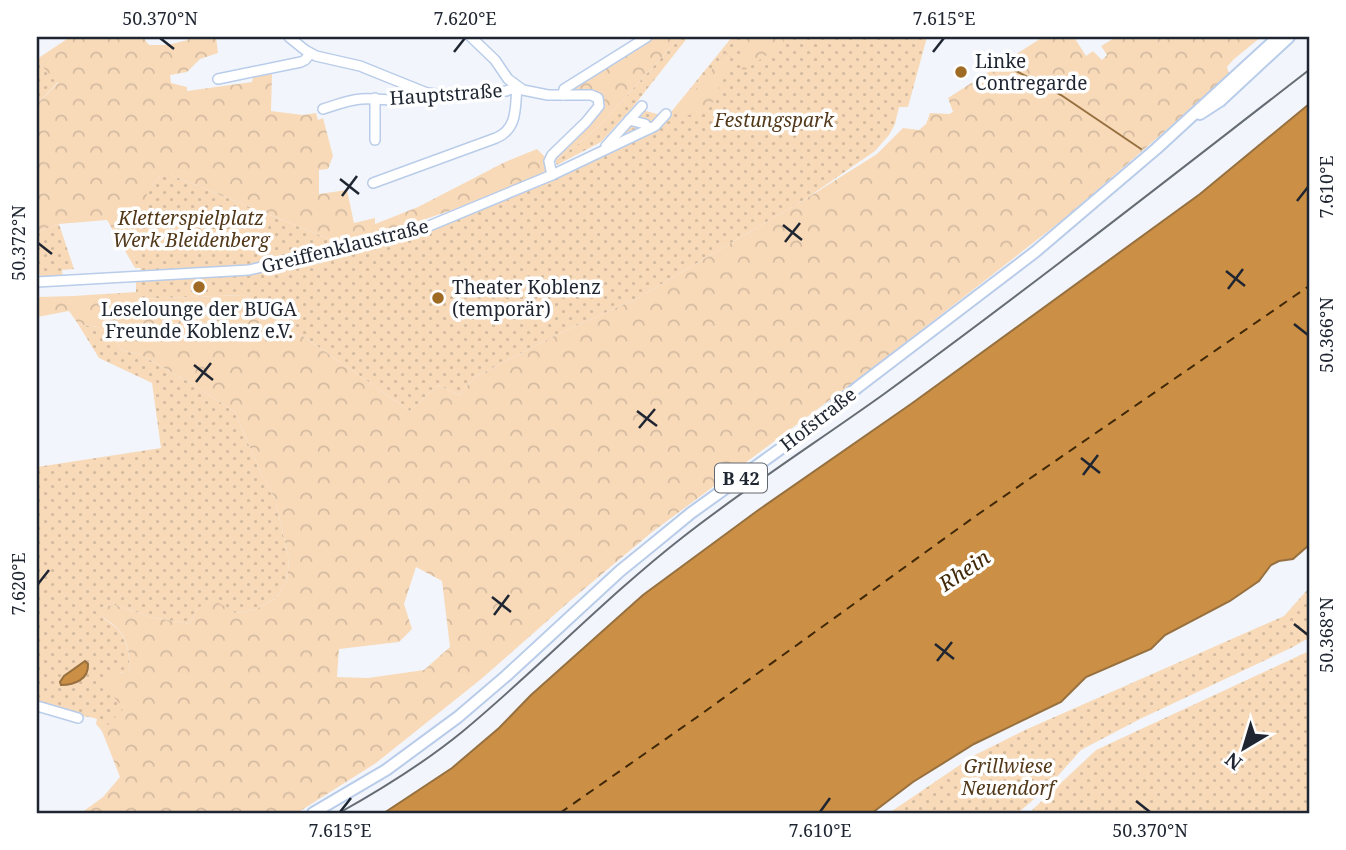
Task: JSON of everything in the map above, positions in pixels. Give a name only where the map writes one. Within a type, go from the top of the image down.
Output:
[{"type":"main road","name":"Hofstraße","points":[[313,813],[386,770],[467,709],[620,571],[691,513],[801,434],[858,387],[1025,260],[1185,123],[1278,37]]},
{"type":"main road","name":"Hofstraße","points":[[1185,123],[1220,101],[1289,37]]},
{"type":"street","points":[[289,37],[310,54],[360,66],[427,93]]},
{"type":"street","points":[[471,37],[487,51],[517,87],[548,96],[595,96],[600,101],[586,122],[552,155],[549,161],[552,175]]},
{"type":"street","points":[[563,95],[564,89],[647,37]]},
{"type":"street","points":[[218,79],[301,62],[310,54]]},
{"type":"street","points":[[373,183],[501,135],[509,129],[513,121],[517,87]]},
{"type":"street","name":"Hauptstraße","points":[[323,109],[348,101],[405,99],[427,93],[506,91],[517,87]]},
{"type":"street","name":"Hauptstraße","points":[[375,98],[375,140]]},
{"type":"street","name":"Greiffenklaustraße","points":[[597,154],[642,106]]},
{"type":"street","name":"Greiffenklaustraße","points":[[37,282],[259,268],[429,226],[597,154],[658,124],[666,114]]},
{"type":"street","points":[[629,120],[648,125],[649,129]]},
{"type":"street","points":[[37,706],[78,718]]},
{"type":"green space","points":[[70,37],[143,37],[149,45],[167,45],[188,40],[188,37],[216,37],[218,53],[200,59],[187,72],[170,75],[171,83],[187,87],[187,91],[252,82],[253,76],[272,74],[271,111],[303,115],[316,113],[318,120],[323,118],[333,156],[328,169],[319,170],[319,194],[347,190],[354,223],[375,218],[375,224],[418,207],[505,162],[537,149],[547,159],[547,170],[452,210],[376,236],[339,243],[171,175],[161,175],[146,198],[151,217],[136,221],[131,229],[135,268],[107,220],[59,224],[37,232],[37,104],[58,83],[37,59]]},
{"type":"green space","points":[[650,37],[680,37],[600,125],[555,160],[558,153],[585,130],[604,106],[603,98],[596,92],[566,92]]},
{"type":"green space","points":[[680,37],[688,37],[633,107],[601,142],[557,165],[555,160],[600,125]]},
{"type":"green space","name":"Festungspark","points":[[732,37],[927,37],[908,107],[899,107],[889,135],[875,151],[804,200],[638,298],[558,334],[475,377],[459,395],[438,385],[410,411],[244,295],[136,299],[136,281],[214,275],[429,227],[603,154],[643,110],[667,117]]},
{"type":"green space","points":[[741,37],[783,37],[784,43],[742,72]]},
{"type":"green space","points":[[1043,37],[1074,37],[1086,56],[1093,51],[1102,60],[1107,55],[1101,46],[1116,37],[1261,37],[1227,67],[1229,74],[1225,79],[1065,218],[870,370],[651,533],[480,680],[376,763],[297,813],[81,813],[103,797],[120,777],[102,731],[124,708],[101,684],[114,674],[130,672],[125,640],[99,609],[115,605],[151,617],[190,624],[198,608],[212,599],[236,613],[254,610],[276,598],[287,581],[289,559],[275,499],[235,412],[141,355],[121,350],[116,339],[98,327],[78,324],[69,311],[37,317],[37,297],[136,292],[137,299],[244,295],[410,411],[438,385],[459,395],[475,377],[558,334],[638,298],[877,154],[903,128],[919,130],[926,124],[930,113],[953,112],[948,98]],"holes":[[[416,567],[442,581],[450,647],[424,670],[368,678],[337,677],[339,649],[399,642],[412,629],[404,604]]]},
{"type":"green space","points":[[726,52],[731,57],[711,106],[681,119],[679,110]]},
{"type":"green space","points":[[37,61],[58,82],[37,104]]},
{"type":"green space","name":"Kletterspielplatz Werk Bleidenberg","points":[[161,175],[171,175],[339,243],[250,265],[142,272],[140,268],[136,268],[130,229],[136,221],[147,191]]},
{"type":"green space","points":[[59,224],[74,269],[62,270],[63,278],[41,278],[37,269],[37,232]]},
{"type":"green space","points":[[78,324],[98,327],[116,339],[121,350],[141,355],[235,412],[275,499],[289,559],[287,581],[276,598],[254,610],[236,613],[198,608],[190,624],[151,617],[115,605],[100,609],[105,619],[118,629],[124,638],[130,673],[120,672],[124,709],[102,731],[96,724],[97,719],[77,716],[37,703],[37,467],[161,448],[152,383],[99,358]]},
{"type":"green space","name":"Grillwiese Neuendorf","points":[[1309,588],[1309,638],[1081,750],[1048,787],[1018,813],[889,813],[973,756],[1025,730],[1284,616]]},
{"type":"green space","points":[[1309,651],[1309,813],[1029,813],[1096,750]]},
{"type":"water","name":"Rhein","points":[[1309,104],[1309,545],[1293,559],[1271,565],[1259,581],[1230,601],[1165,635],[1151,649],[1086,677],[1061,702],[974,744],[913,782],[872,813],[384,813],[452,768],[643,595],[1200,194]]},
{"type":"water","points":[[85,661],[88,669],[84,677],[71,684],[61,685],[64,676]]},
{"type":"waterway","points":[[1003,64],[1061,95],[1141,149]]},
{"type":"ferry route","points":[[560,813],[977,515],[1309,286]]},
{"type":"railway","points":[[339,813],[371,795],[448,743],[683,537],[938,354],[1309,70]]},
{"type":"place","name":"Linke Contregarde","points":[[961,72]]},
{"type":"place","name":"Leselounge der BUGA Freunde Koblenz e.V.","points":[[199,287]]},
{"type":"place","name":"Theater Koblenz (temporär)","points":[[438,298]]}]
